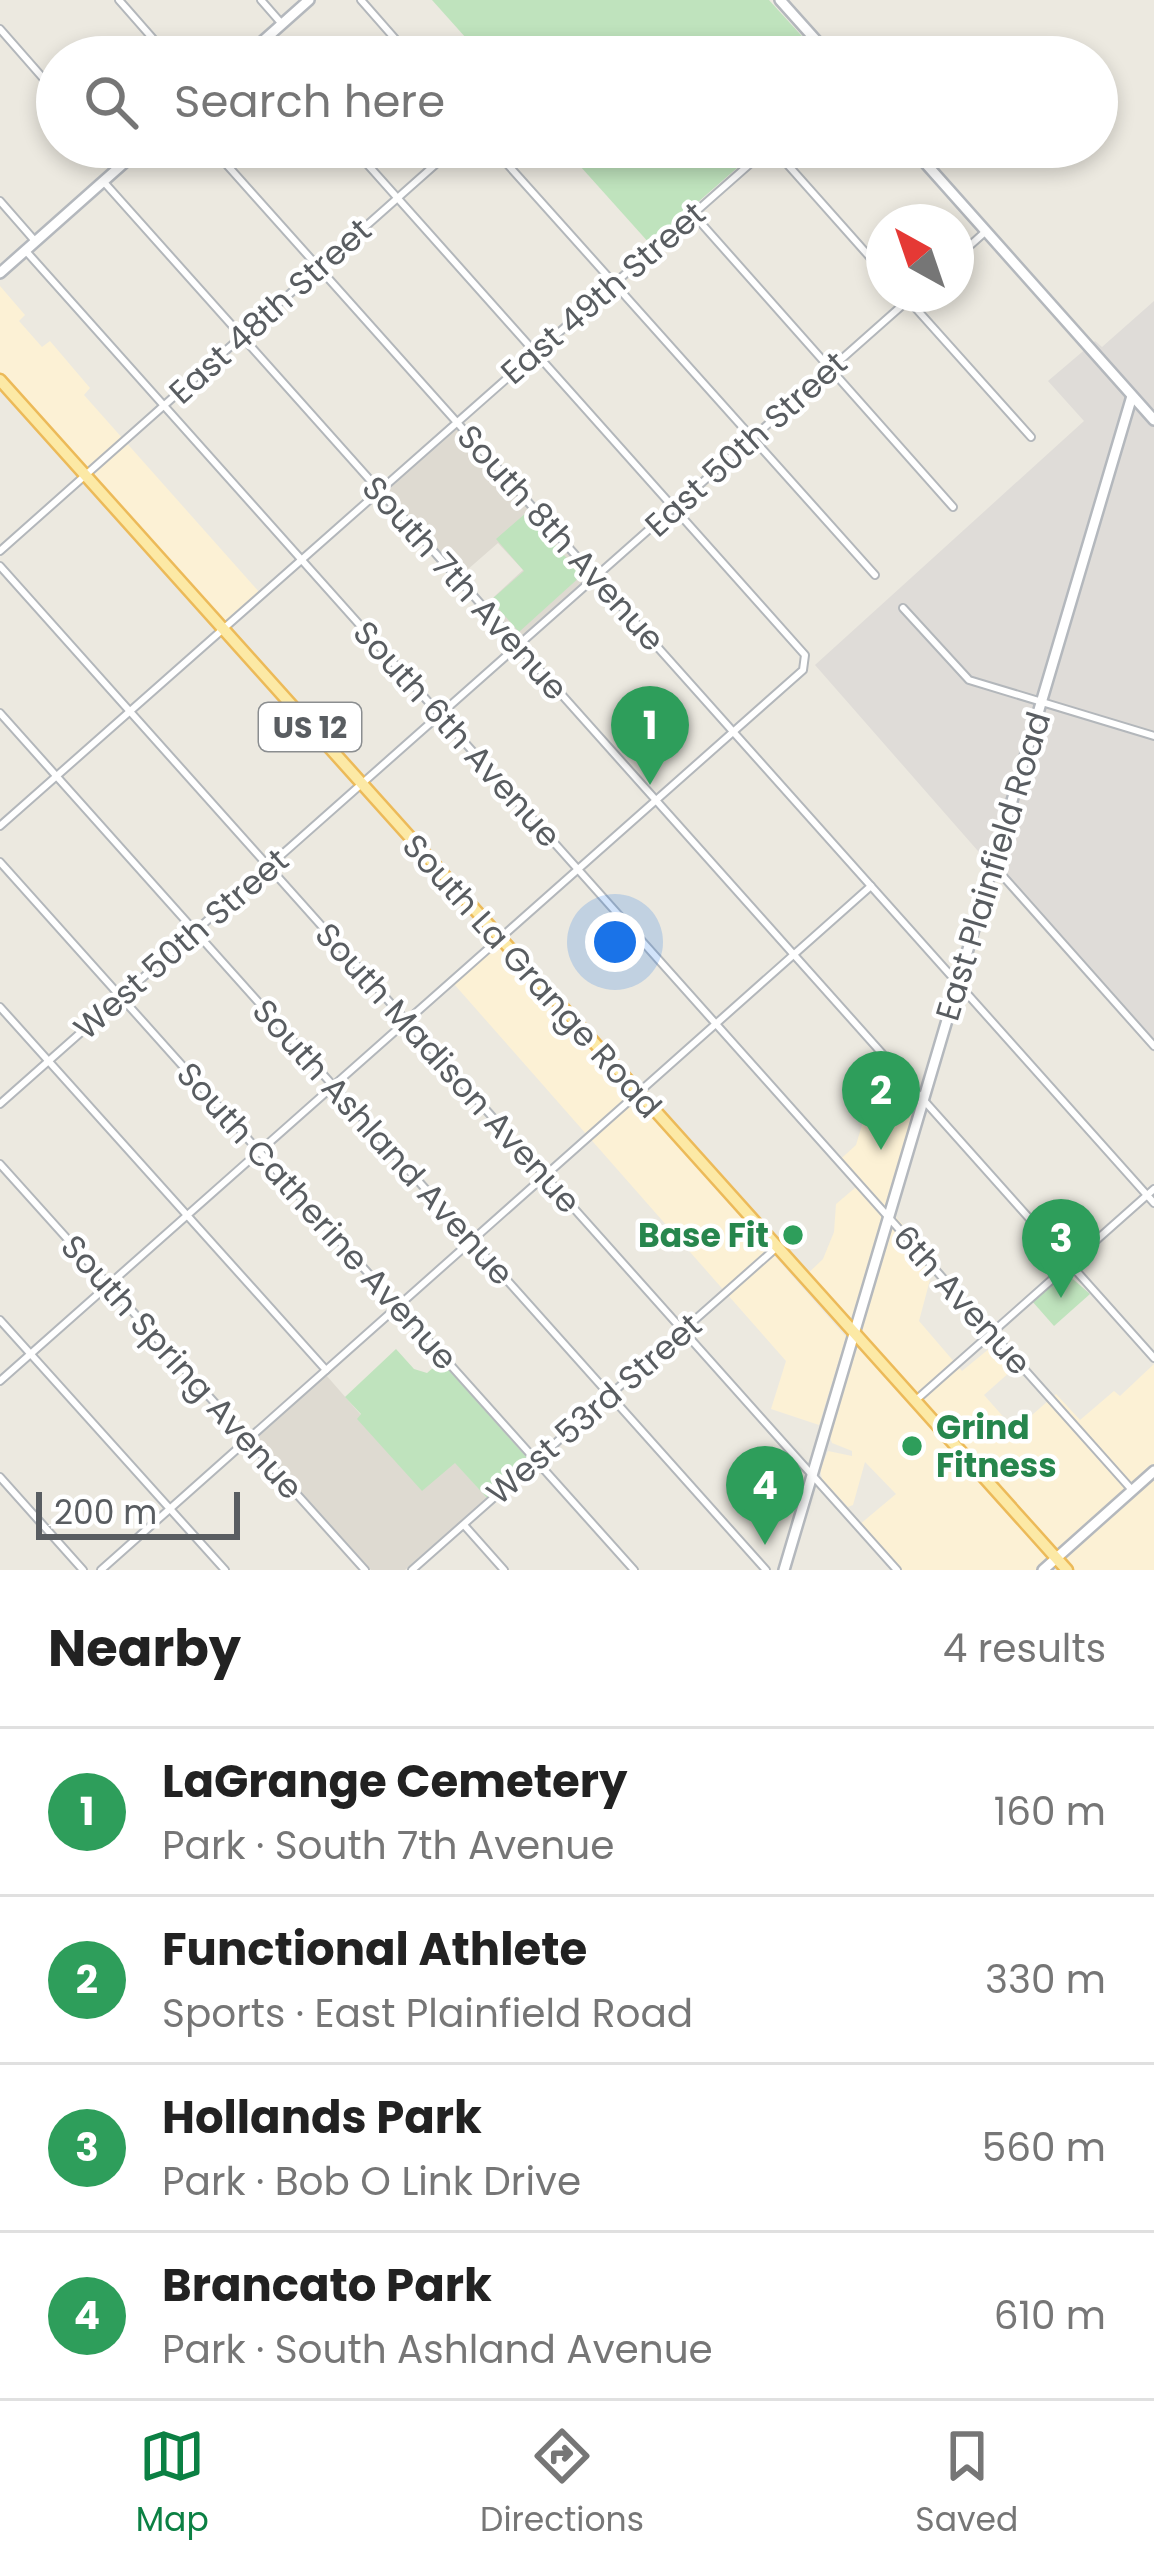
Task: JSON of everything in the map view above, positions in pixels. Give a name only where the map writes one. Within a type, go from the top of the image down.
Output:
[{"type":"main road","points":[[269,36],[309,0]]},
{"type":"main road","points":[[780,0],[812,36]]},
{"type":"main road","points":[[0,273],[119,168]]},
{"type":"main road","points":[[930,168],[1154,420]]},
{"type":"main road","name":"South La Grange Road","points":[[0,380],[1066,1570]]},
{"type":"main road","name":"East Plainfield Road","points":[[784,1570],[1132,396]]},
{"type":"main road","points":[[1042,1570],[1154,1471]]},
{"type":"street","points":[[119,0],[151,36]]},
{"type":"street","points":[[261,0],[282,24]]},
{"type":"street","points":[[361,0],[393,36]]},
{"type":"street","points":[[0,29],[36,70]]},
{"type":"street","name":"South 8th Avenue","points":[[231,168],[1150,1192],[1154,1203]]},
{"type":"street","points":[[0,1382],[734,732],[807,662],[675,507],[371,168]]},
{"type":"street","name":"East 48th Street","points":[[0,551],[431,168]]},
{"type":"street","points":[[510,168],[874,575]]},
{"type":"street","name":"East 49th Street","points":[[0,826],[746,168]]},
{"type":"street","points":[[789,168],[866,253]]},
{"type":"street","name":"South 7th Avenue","points":[[103,182],[1154,1358]]},
{"type":"street","points":[[0,201],[35,241]]},
{"type":"street","points":[[692,214],[953,507]]},
{"type":"street","points":[[974,242],[986,231]]},
{"type":"street","name":"South 6th Avenue","points":[[25,250],[889,1217]]},
{"type":"street","name":"East 50th Street","points":[[362,785],[892,312]]},
{"type":"street","points":[[923,312],[1031,437]]},
{"type":"street","name":"South Madison Avenue","points":[[0,566],[897,1570]]},
{"type":"street","points":[[903,608],[969,680],[1154,736]]},
{"type":"street","name":"South Ashland Avenue","points":[[0,713],[766,1570]]},
{"type":"street","name":"West 50th Street","points":[[0,1104],[362,785]]},
{"type":"street","name":"South Catherine Avenue","points":[[0,862],[634,1570]]},
{"type":"street","points":[[993,865],[1154,1046]]},
{"type":"street","points":[[101,1570],[871,886]]},
{"type":"street","points":[[0,1007],[326,1370]]},
{"type":"street","name":"South Spring Avenue","points":[[0,1164],[364,1570]]},
{"type":"street","points":[[914,1402],[1150,1192]]},
{"type":"street","name":"6th Avenue","points":[[889,1217],[1132,1490]]},
{"type":"street","name":"West 53rd Street","points":[[412,1570],[776,1248]]},
{"type":"street","points":[[0,1320],[224,1570]]},
{"type":"street","points":[[0,1477],[83,1570]]},
{"type":"street","points":[[464,1525],[504,1570]]},
{"type":"shaded area","points":[[0,286],[25,315],[19,321],[42,347],[50,341],[90,388],[84,395],[260,593],[223,626],[0,374]]},
{"type":"shaded area","points":[[1154,301],[1154,1052],[815,665],[1084,421],[1048,381],[1095,341],[1102,347]]},
{"type":"shaded area","points":[[457,423],[594,577],[518,644],[484,606],[523,570],[498,543],[459,577],[382,490]]},
{"type":"shaded area","points":[[500,944],[846,1337],[819,1425],[771,1409],[786,1361],[454,984]]},
{"type":"shaded area","points":[[892,1069],[919,1102],[852,1331],[804,1277],[823,1259],[834,1232],[836,1204],[856,1187],[835,1164],[856,1145],[865,1115],[855,1103]]},
{"type":"shaded area","points":[[896,1217],[935,1261],[919,1321],[962,1371],[990,1348],[1011,1371],[984,1395],[1015,1430],[1056,1394],[1080,1420],[1114,1391],[1120,1396],[1154,1364],[1154,1467],[1056,1554],[860,1333]]},
{"type":"shaded area","points":[[855,1339],[1054,1559],[1041,1570],[900,1570],[859,1525],[896,1494],[865,1462],[853,1505],[848,1507],[822,1479],[820,1469],[828,1451],[852,1456],[852,1451],[832,1443],[830,1437]]},
{"type":"shaded area","points":[[326,1375],[361,1415],[358,1419],[422,1490],[455,1462],[487,1498],[405,1570],[371,1570],[253,1439]]},
{"type":"shaded area","points":[[1154,1474],[1154,1570],[1071,1570],[1061,1558]]},
{"type":"green space","points":[[432,0],[769,0],[802,36],[464,36]]},
{"type":"green space","points":[[582,168],[737,168],[650,244]]},
{"type":"green space","points":[[526,513],[582,575],[519,632],[491,600],[524,571],[496,539]]},
{"type":"green space","points":[[1066,1273],[1090,1294],[1054,1326],[1032,1301]]},
{"type":"green space","points":[[396,1349],[414,1369],[427,1373],[441,1361],[529,1460],[487,1498],[455,1463],[422,1491],[357,1419],[361,1414],[345,1397]]},
{"type":"place","name":"LaGrange Cemetery","points":[[650,785]]},
{"type":"place","name":"Functional Athlete","points":[[881,1150]]},
{"type":"place","name":"Base Fit","points":[[793,1235]]},
{"type":"place","name":"Hollands Park","points":[[1061,1298]]},
{"type":"place","name":"Grind Fitness","points":[[912,1446]]},
{"type":"place","name":"Brancato Park","points":[[765,1545]]}]
